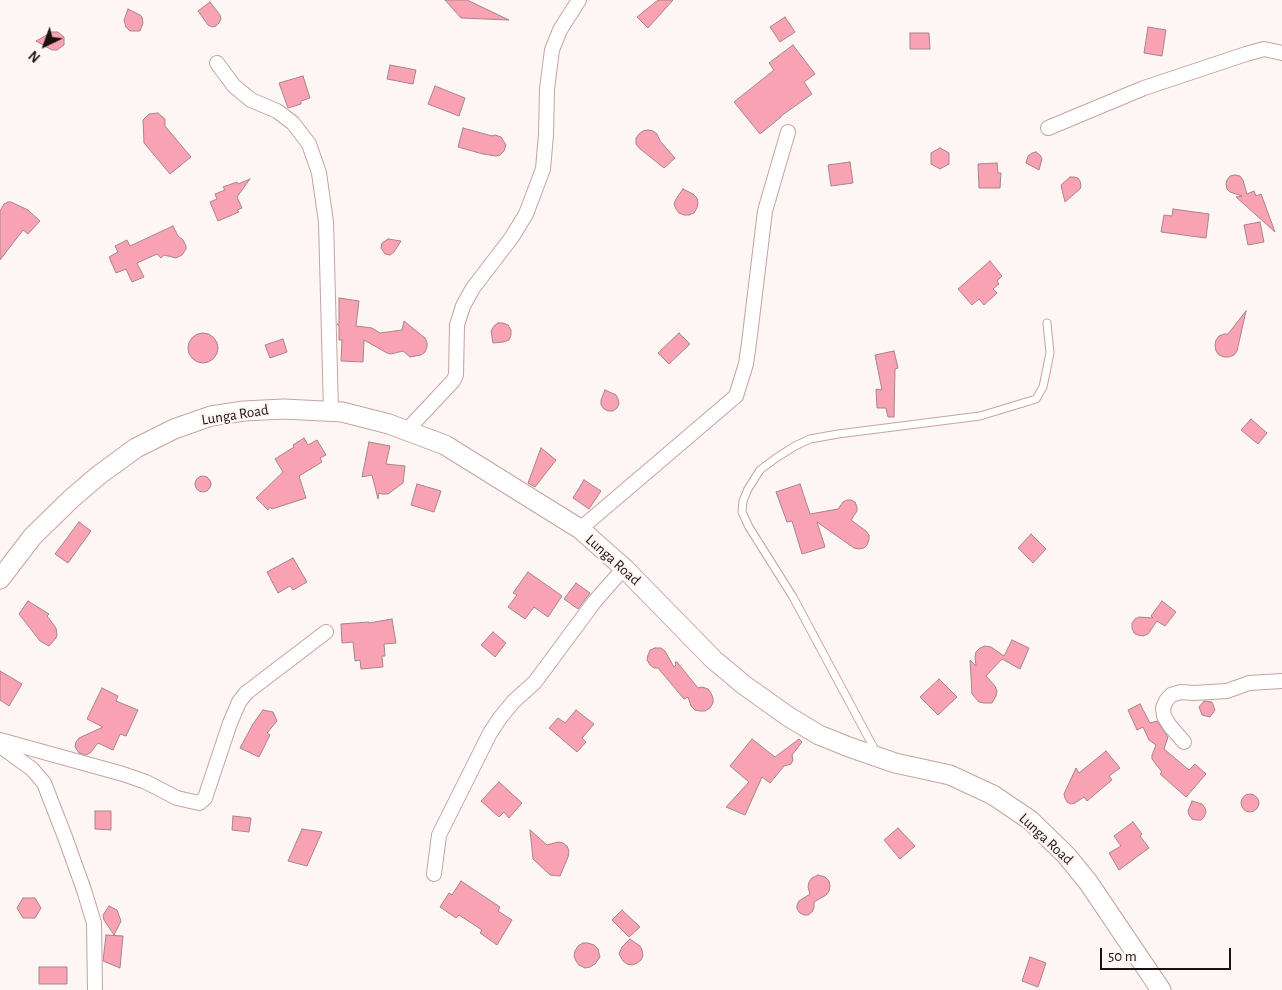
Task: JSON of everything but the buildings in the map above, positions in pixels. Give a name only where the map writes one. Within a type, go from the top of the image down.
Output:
[{"type":"street","points":[[407,430],[453,381],[456,375],[457,326],[463,306],[473,288],[512,237],[526,214],[543,168],[547,89],[552,50],[560,30],[579,0]]},
{"type":"street","points":[[1048,128],[1144,88],[1246,54],[1264,49],[1282,53]]},
{"type":"street","points":[[217,63],[234,86],[251,100],[277,111],[293,122],[309,144],[319,174],[326,222],[331,411]]},
{"type":"street","points":[[580,529],[736,396],[750,343],[765,211],[788,132]]},
{"type":"street","name":"Lunga Road","points":[[0,579],[33,536],[71,498],[136,448],[174,429],[211,416],[244,411],[284,409],[342,412],[407,430],[446,446],[580,529],[624,568],[714,660],[744,685],[789,717],[819,735],[878,757],[895,763],[950,775],[994,795],[1030,820],[1066,855],[1088,882],[1161,990]]},
{"type":"street","points":[[434,874],[439,835],[490,733],[513,702],[536,682],[595,601],[624,568]]},
{"type":"street","points":[[0,740],[123,774],[146,782],[177,798],[199,802],[205,798],[239,702],[246,693],[326,632]]},
{"type":"street","points":[[1184,742],[1164,716],[1163,708],[1171,695],[1181,692],[1226,691],[1249,683],[1282,681]]},
{"type":"street","points":[[0,746],[32,769],[44,783],[84,890],[94,923],[95,990]]},
{"type":"lane","points":[[878,757],[793,597],[749,527],[742,512],[743,501],[760,470],[795,446],[810,439],[980,416],[1036,399],[1043,387],[1050,353],[1047,323]]}]
